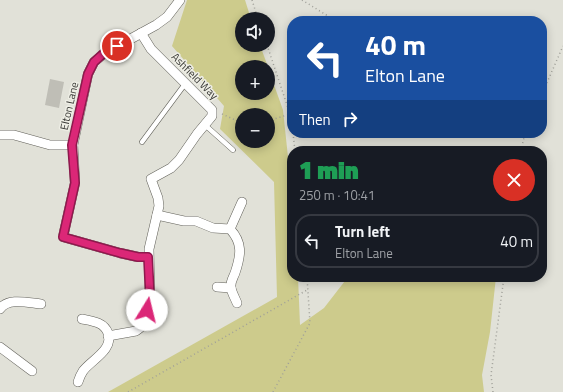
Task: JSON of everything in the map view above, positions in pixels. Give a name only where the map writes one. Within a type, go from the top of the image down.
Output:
[{"type":"street","name":"Elton Lane","points":[[148,257],[138,257],[120,253],[63,237],[75,183],[72,145],[88,74],[94,62],[104,53],[167,17],[180,0]]},
{"type":"street","name":"Ashfield Way","points":[[108,336],[136,331],[143,323],[150,297],[149,249],[159,206],[152,179],[153,177],[171,168],[179,160],[197,134],[212,116],[212,110],[151,49],[141,33]]},
{"type":"street","name":"Elton Lane","points":[[0,135],[14,135],[50,145],[72,145]]},
{"type":"street","points":[[230,228],[242,202]]},
{"type":"street","points":[[157,215],[184,221],[196,221],[213,228],[230,228]]},
{"type":"street","points":[[230,228],[239,243],[240,252],[231,281],[231,288],[237,303]]},
{"type":"street","points":[[217,286],[231,288]]},
{"type":"street","points":[[0,309],[1,307],[12,302],[41,304]]},
{"type":"street","points":[[78,382],[82,372],[105,350],[108,344],[108,336],[105,328],[101,324],[82,319]]},
{"type":"street","points":[[0,347],[32,371]]},
{"type":"lane","points":[[142,142],[185,84]]},
{"type":"lane","points":[[205,125],[233,150]]},
{"type":"path","points":[[252,0],[256,12]]},
{"type":"path","points":[[302,0],[328,16]]},
{"type":"path","points":[[547,83],[563,46]]},
{"type":"path","points":[[269,52],[287,105]]},
{"type":"path","points":[[212,110],[235,120]]},
{"type":"path","points":[[275,119],[287,115]]},
{"type":"path","points":[[273,392],[310,323],[306,282]]},
{"type":"path","points":[[493,392],[491,376],[503,282]]},
{"type":"path","points":[[128,392],[307,290]]},
{"type":"shaded area","points":[[187,0],[245,0],[249,12],[235,12],[235,52],[263,52],[265,60],[235,60],[235,100],[275,100],[275,88],[283,110],[287,148],[287,282],[298,282],[300,325],[324,308],[344,282],[495,282],[490,332],[482,375],[484,392],[108,392],[277,297],[274,182],[239,148],[275,148],[275,108],[235,108],[235,144],[220,129],[224,106],[172,46]]},
{"type":"building","points":[[50,79],[64,82],[59,108],[45,105]]},
{"type":"route","points":[[117,46],[104,53],[94,62],[88,74],[72,145],[75,183],[63,237],[120,253],[138,257],[148,257],[150,297],[147,310]]}]
